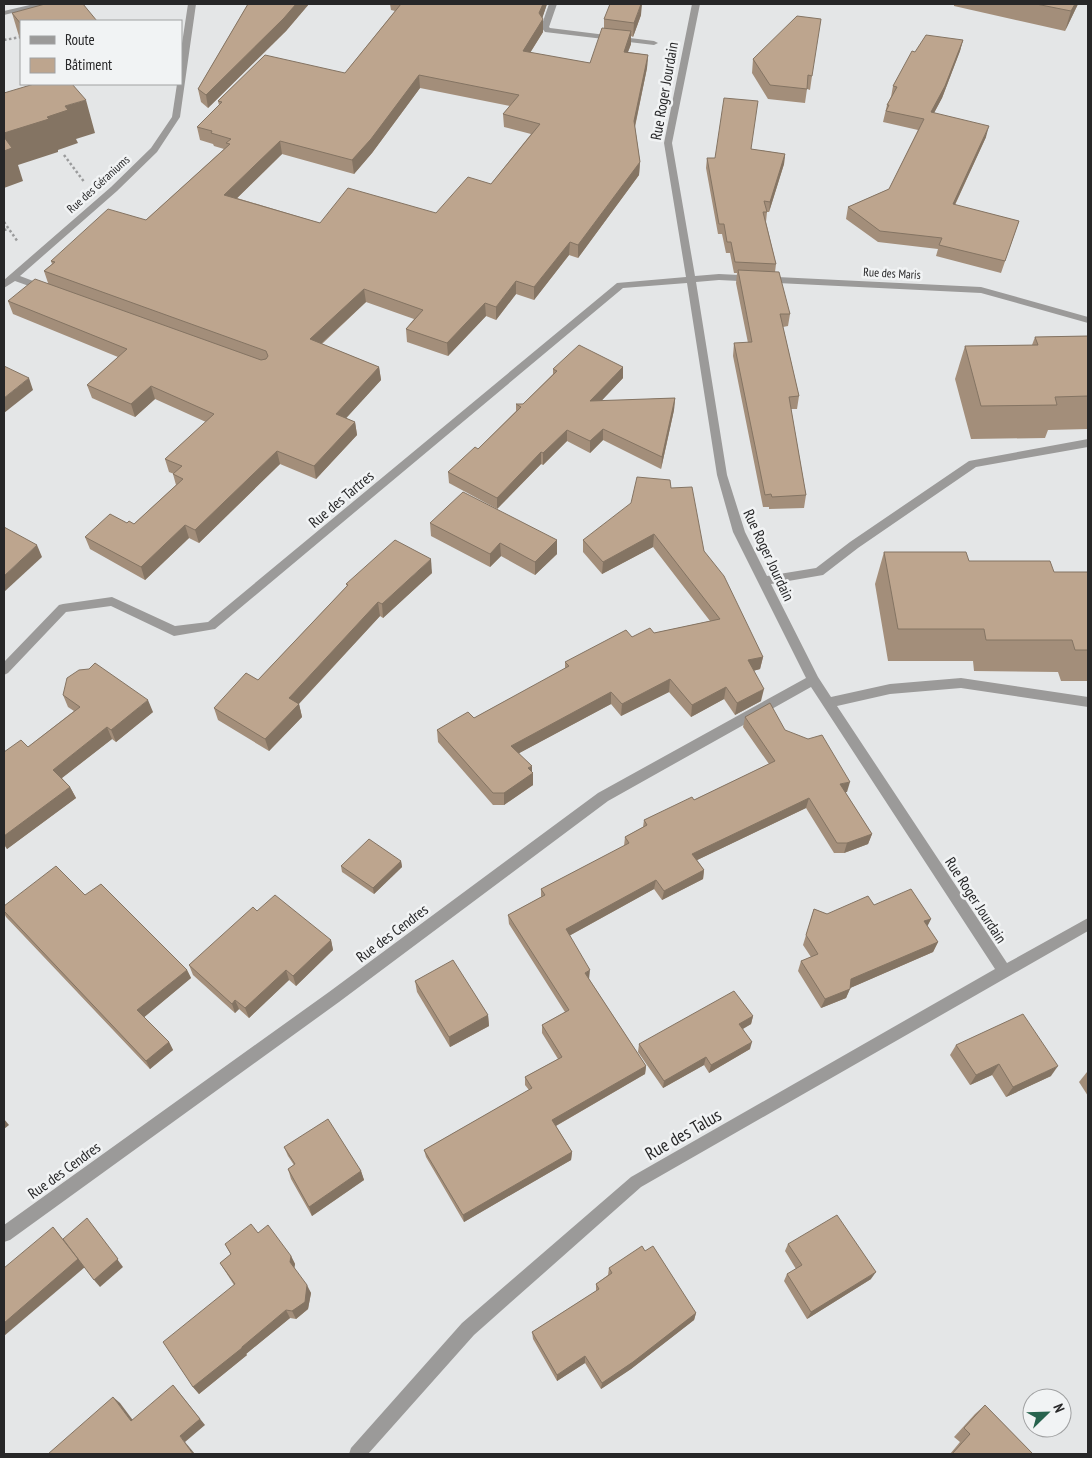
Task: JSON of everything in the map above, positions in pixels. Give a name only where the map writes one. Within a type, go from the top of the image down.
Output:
[{"type":"street","points":[[4,13],[43,4]]},
{"type":"street","name":"Rue des Géraniums","points":[[182,75],[192,4]]},
{"type":"street","points":[[553,4],[545,27],[548,30],[654,43]]},
{"type":"street","name":"Rue Roger Jourdain","points":[[696,4],[668,143],[692,280],[722,475],[739,532],[813,680],[1005,972]]},
{"type":"street","name":"Rue des Géraniums","points":[[4,285],[99,202],[154,150],[176,117],[181,85]]},
{"type":"street","points":[[14,277],[60,294]]},
{"type":"street","name":"Rue des Maris","points":[[692,280],[719,277],[980,290],[1088,320]]},
{"type":"street","name":"Rue des Tartres","points":[[4,670],[62,608],[112,601],[174,630],[212,626],[620,286],[692,280]]},
{"type":"street","points":[[763,581],[819,572],[854,545],[973,464],[1088,443]]},
{"type":"street","name":"Rue des Cendres","points":[[4,1234],[334,997],[603,797],[813,680]]},
{"type":"street","points":[[828,703],[890,689],[961,683],[1088,702]]},
{"type":"street","name":"Rue des Talus","points":[[357,1454],[468,1329],[636,1182],[1088,924]]},
{"type":"path","points":[[4,40],[20,38]]},
{"type":"path","points":[[64,155],[99,202]]},
{"type":"path","points":[[4,230],[9,228]]},
{"type":"building","points":[[45,4],[83,4],[96,20],[20,20],[20,23],[12,13]]},
{"type":"building","points":[[248,4],[296,4],[206,95],[198,89]]},
{"type":"building","points":[[401,4],[543,4],[539,13],[543,19],[523,51],[590,63],[602,28],[631,31],[624,52],[648,55],[634,121],[640,162],[578,245],[570,242],[534,287],[516,281],[496,307],[485,303],[447,343],[406,329],[423,310],[364,289],[310,339],[379,367],[336,414],[355,422],[314,466],[277,451],[195,530],[185,525],[141,567],[85,537],[110,514],[127,523],[129,521],[134,524],[183,479],[173,474],[182,466],[165,459],[214,414],[151,386],[131,404],[87,385],[127,349],[8,301],[35,279],[261,360],[266,359],[268,356],[266,351],[44,271],[55,262],[51,261],[108,209],[146,220],[230,144],[226,143],[231,139],[197,127],[222,102],[218,101],[265,55],[345,73]],"holes":[[[419,75],[519,95],[503,114],[540,124],[491,184],[468,177],[436,213],[348,188],[320,223],[224,195],[280,141],[352,160],[371,139]]]},
{"type":"building","points":[[610,4],[641,4],[634,23],[604,19]]},
{"type":"building","points":[[1036,4],[1075,4],[1071,11]]},
{"type":"building","points":[[797,16],[821,19],[812,76],[808,75],[807,89],[770,85],[753,59]]},
{"type":"building","points":[[926,35],[963,40],[945,86],[931,112],[989,126],[953,204],[1019,221],[1005,261],[939,245],[942,238],[880,231],[848,207],[889,189],[924,119],[886,111],[889,105],[887,105],[897,87],[893,86],[912,51],[915,52]]},
{"type":"building","points":[[31,85],[73,85],[86,100],[65,106],[68,110],[47,117],[49,119],[4,133],[4,93]]},
{"type":"building","points":[[724,98],[758,101],[751,149],[785,154],[770,202],[764,201],[767,212],[763,212],[776,264],[735,262],[731,242],[727,242],[724,224],[719,224],[707,158],[715,158]]},
{"type":"building","points":[[4,137],[12,148],[4,151]]},
{"type":"building","points":[[738,270],[779,272],[790,314],[780,314],[799,396],[789,397],[806,495],[772,497],[771,494],[765,495],[734,343],[752,342]]},
{"type":"building","points":[[1088,336],[1088,396],[1055,397],[1057,405],[981,406],[965,346],[1038,345],[1035,337]]},
{"type":"building","points":[[579,345],[623,367],[590,401],[675,398],[662,457],[603,429],[590,441],[567,430],[543,453],[541,452],[497,498],[448,472],[475,447],[478,449],[521,407],[516,404],[523,404],[557,371],[553,369]]},
{"type":"building","points":[[4,366],[29,378],[4,398]]},
{"type":"building","points":[[637,477],[670,480],[671,488],[692,487],[704,551],[724,576],[763,657],[748,660],[764,689],[737,703],[726,687],[692,705],[670,679],[622,704],[611,692],[511,746],[532,766],[528,768],[533,773],[504,793],[493,793],[437,730],[468,712],[474,718],[569,666],[565,662],[626,630],[632,637],[650,628],[654,633],[720,619],[654,534],[603,562],[583,540],[631,503]]},
{"type":"building","points":[[463,492],[557,540],[535,562],[500,543],[490,554],[430,523]]},
{"type":"building","points":[[4,527],[37,545],[4,576]]},
{"type":"building","points":[[395,540],[431,559],[382,604],[378,602],[289,698],[299,704],[265,739],[214,708],[246,673],[258,680],[348,585],[346,584]]},
{"type":"building","points":[[884,552],[966,552],[969,561],[1050,561],[1054,572],[1088,572],[1088,650],[1075,650],[1072,640],[986,640],[984,629],[898,629]]},
{"type":"building","points":[[95,663],[148,700],[111,730],[107,727],[53,770],[70,787],[4,836],[4,752],[21,740],[28,747],[80,707],[63,695],[67,678],[79,670],[89,669]]},
{"type":"building","points":[[770,703],[785,730],[808,739],[822,735],[850,782],[840,784],[872,834],[847,843],[837,843],[809,798],[692,854],[704,870],[664,891],[656,880],[566,929],[590,970],[585,973],[646,1066],[552,1120],[572,1152],[463,1215],[424,1150],[532,1088],[525,1077],[562,1057],[542,1025],[569,1010],[508,915],[545,895],[541,889],[629,843],[625,837],[647,825],[644,820],[692,797],[694,800],[775,761],[745,717]]},
{"type":"building","points":[[369,839],[401,861],[373,888],[341,866]]},
{"type":"building","points":[[56,866],[85,895],[101,884],[187,970],[137,1010],[169,1042],[146,1061],[4,911],[4,906]]},
{"type":"building","points":[[911,889],[931,919],[924,921],[938,942],[851,979],[850,989],[825,999],[801,961],[818,954],[806,935],[814,909],[827,914],[868,896],[874,905]]},
{"type":"building","points":[[275,895],[331,940],[293,976],[286,970],[245,1008],[235,1000],[232,1004],[189,965],[253,907],[257,911]]},
{"type":"building","points":[[453,960],[488,1015],[449,1037],[415,981]]},
{"type":"building","points":[[734,991],[753,1016],[739,1024],[752,1042],[711,1065],[706,1057],[664,1081],[639,1044]]},
{"type":"building","points":[[1023,1014],[1058,1066],[1013,1087],[999,1064],[976,1075],[956,1045]]},
{"type":"building","points":[[328,1119],[361,1171],[309,1207],[288,1169],[295,1164],[284,1147]]},
{"type":"building","points":[[837,1215],[876,1272],[811,1312],[787,1274],[802,1265],[788,1244]]},
{"type":"building","points":[[87,1218],[118,1259],[94,1280],[63,1239]]},
{"type":"building","points":[[251,1224],[258,1233],[268,1225],[291,1256],[290,1262],[307,1285],[305,1302],[292,1311],[286,1310],[193,1387],[163,1342],[235,1284],[220,1263],[231,1254],[225,1244]]},
{"type":"building","points":[[53,1227],[78,1259],[4,1323],[4,1268]]},
{"type":"building","points":[[642,1246],[645,1251],[653,1246],[696,1313],[633,1362],[602,1383],[585,1356],[557,1375],[532,1332],[599,1289],[596,1284],[612,1273],[609,1268]]},
{"type":"building","points":[[173,1385],[200,1419],[180,1436],[193,1454],[48,1454],[113,1397],[131,1421]]},
{"type":"building","points":[[985,1405],[1033,1454],[952,1454],[970,1434],[964,1428]]}]
